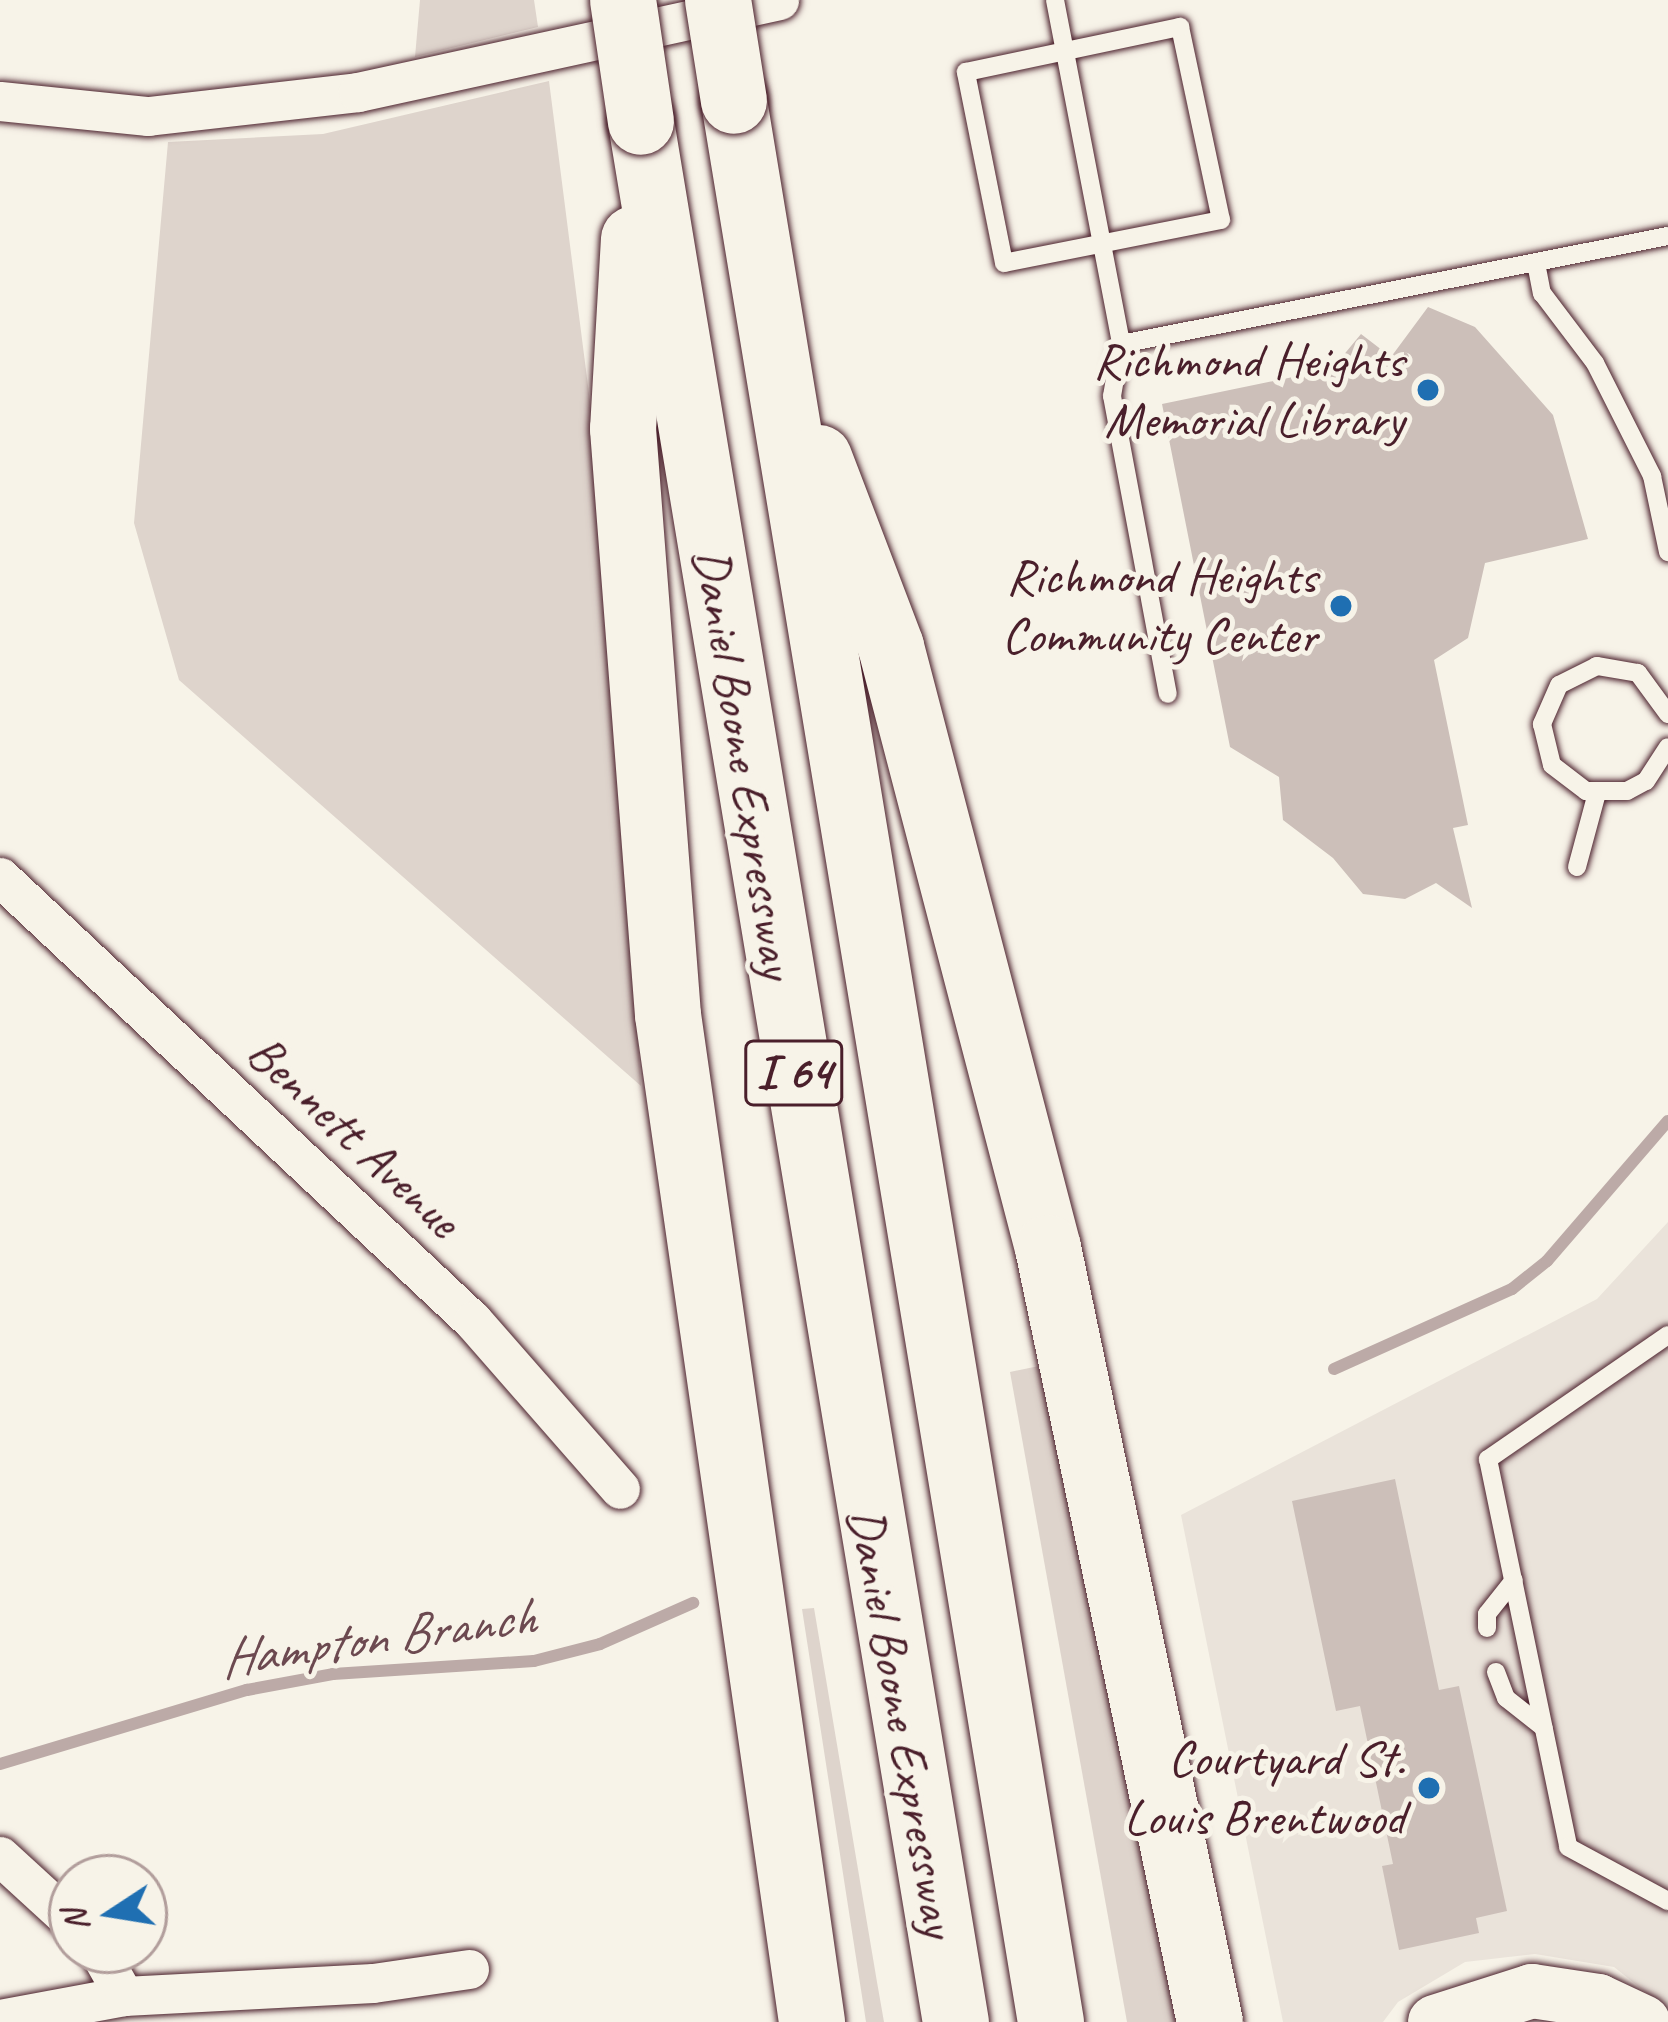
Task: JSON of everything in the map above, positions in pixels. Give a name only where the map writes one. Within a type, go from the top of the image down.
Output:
[{"type":"highway","name":"Daniel Boone Expressway","points":[[623,0],[956,2022]]},
{"type":"highway","name":"Daniel Boone Expressway","points":[[718,0],[1051,2022]]},
{"type":"highway","points":[[641,122],[623,429],[654,872],[812,2022]]},
{"type":"highway","points":[[771,332],[891,647],[1017,1126],[1086,1404],[1210,2022]]},
{"type":"main road","points":[[1435,2022],[1532,1991],[1598,2001],[1642,2022]]},
{"type":"street","points":[[0,101],[148,116],[358,92],[779,0]]},
{"type":"street","name":"Bennett Avenue","points":[[0,878],[472,1321],[620,1489]]},
{"type":"street","points":[[0,1856],[48,1900]]},
{"type":"street","points":[[0,2019],[124,1996],[373,1983],[469,1969]]},
{"type":"street","points":[[112,1974],[124,1996]]},
{"type":"lane","points":[[1055,0],[1121,344],[1112,396],[1168,694]]},
{"type":"lane","points":[[1180,27],[1221,220],[1102,244],[1004,262],[966,72],[1180,27]]},
{"type":"lane","points":[[1121,344],[1668,236]]},
{"type":"lane","points":[[1536,262],[1543,292],[1595,363],[1652,476],[1668,552]]},
{"type":"lane","points":[[1668,714],[1662,681],[1597,666],[1559,685],[1547,703],[1542,724],[1552,765],[1597,793],[1646,781],[1668,747]]},
{"type":"lane","points":[[1577,867],[1597,793]]},
{"type":"lane","points":[[1668,1335],[1489,1459],[1568,1847],[1668,1901]]},
{"type":"lane","points":[[1487,1628],[1487,1614],[1514,1580]]},
{"type":"lane","points":[[1496,1672],[1506,1698],[1544,1728]]},
{"type":"shaded area","points":[[420,0],[534,0],[538,27],[415,57]]},
{"type":"shaded area","points":[[549,81],[593,425],[641,1086],[179,680],[134,523],[168,142],[323,134]]},
{"type":"shaded area","points":[[1668,1222],[1668,2010],[1614,1967],[1535,1954],[1465,1962],[1398,2002],[1383,2022],[1283,2022],[1181,1515],[1597,1299]]},
{"type":"shaded area","points":[[1044,1365],[1179,2022],[1127,2022],[1010,1372]]},
{"type":"shaded area","points":[[814,1608],[884,2022],[866,2022],[802,1609]]},
{"type":"building","name":"Richmond Heights Community Center","points":[[1428,307],[1475,327],[1553,415],[1588,539],[1485,563],[1468,638],[1434,660],[1468,825],[1453,828],[1472,908],[1436,883],[1405,899],[1363,894],[1333,858],[1283,820],[1279,777],[1230,747],[1162,404],[1332,369],[1361,334],[1391,357]]},
{"type":"building","name":"Courtyard St. Louis Brentwood","points":[[1395,1479],[1439,1690],[1459,1686],[1507,1911],[1476,1918],[1479,1933],[1399,1950],[1382,1866],[1393,1864],[1360,1706],[1336,1711],[1292,1501]]},
{"type":"waterway","name":"Hampton Branch","points":[[1334,1369],[1512,1289],[1547,1261],[1668,1121]]},
{"type":"waterway","name":"Hampton Branch","points":[[0,1764],[247,1690],[333,1674],[534,1661],[600,1644],[693,1603]]},
{"type":"place","name":"Richmond Heights Memorial Library","points":[[1428,390]]},
{"type":"place","name":"Richmond Heights Community Center","points":[[1341,606]]},
{"type":"place","name":"Courtyard St. Louis Brentwood","points":[[1429,1788]]}]
